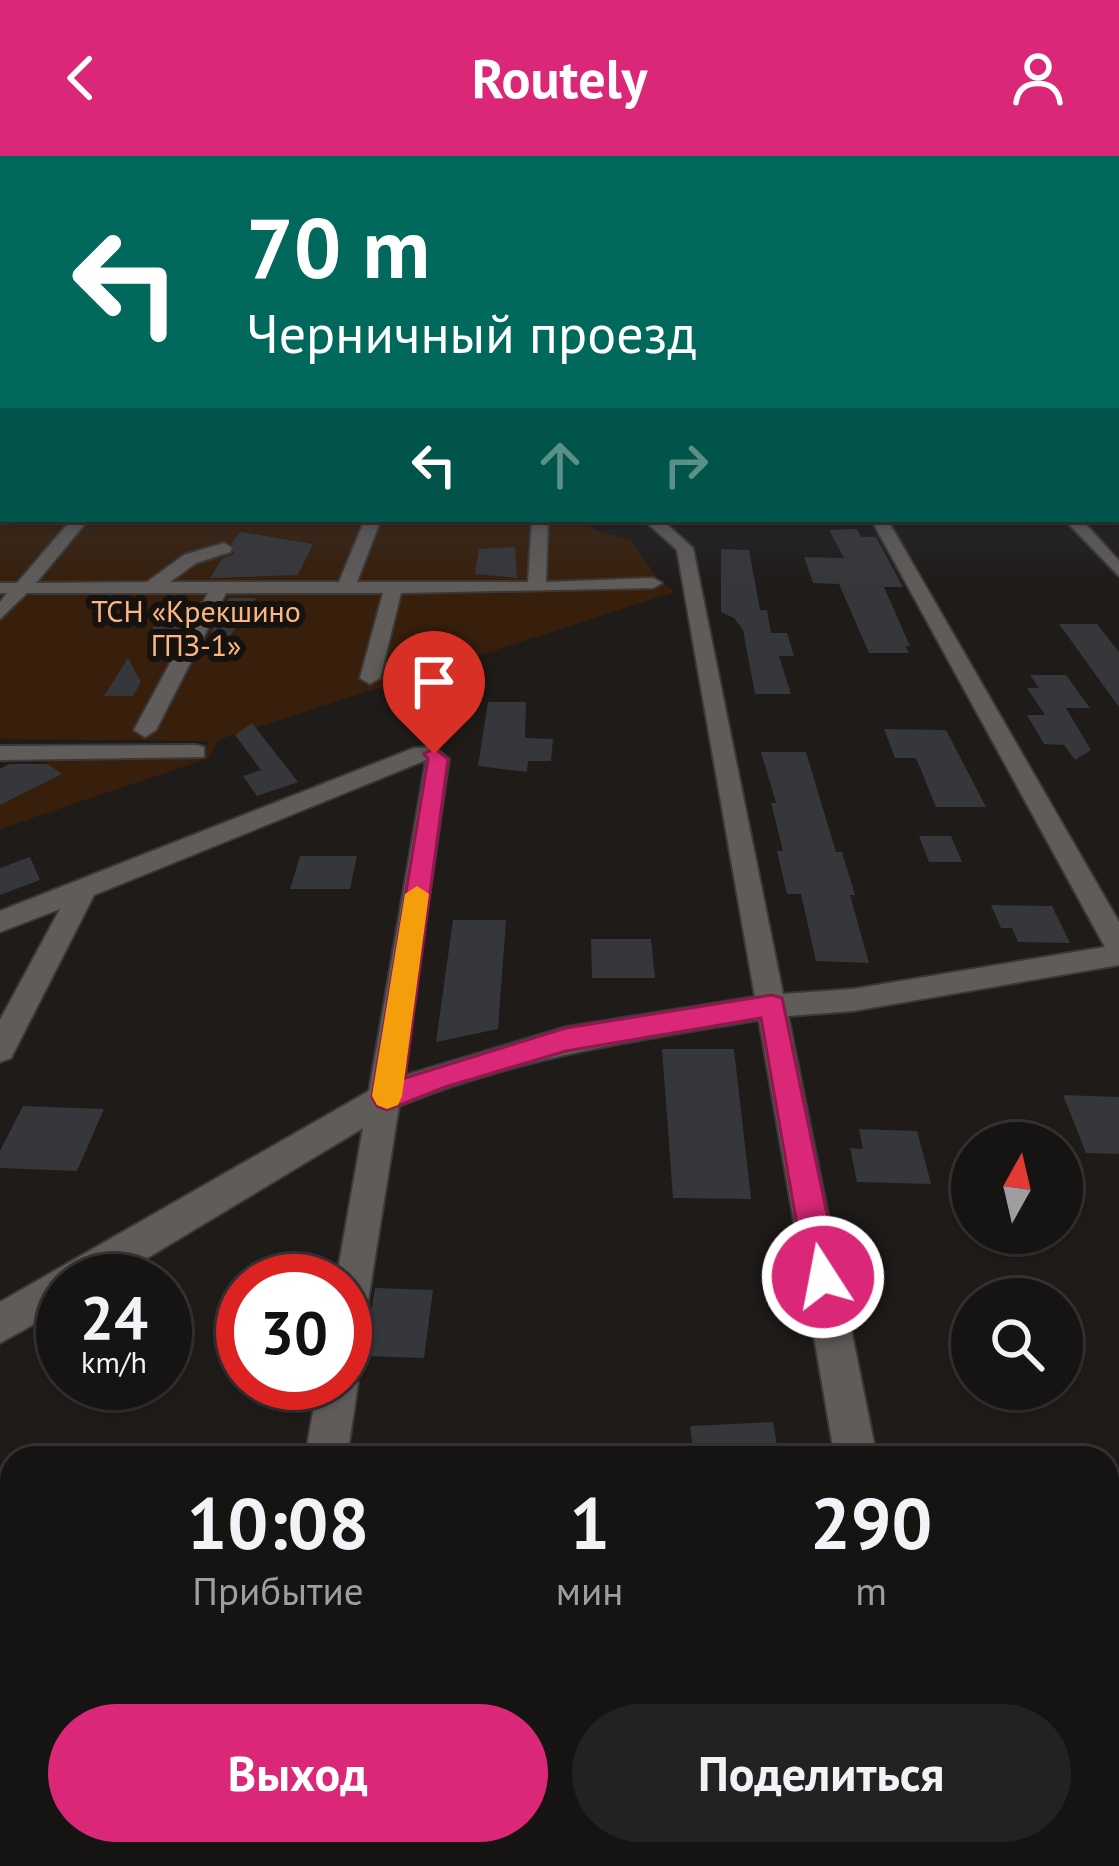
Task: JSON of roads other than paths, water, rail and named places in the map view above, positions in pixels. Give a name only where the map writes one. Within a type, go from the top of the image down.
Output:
[{"type":"street","points":[[0,613],[78,522]]},
{"type":"street","points":[[346,587],[372,522]]},
{"type":"street","points":[[537,587],[541,522]]},
{"type":"street","points":[[655,522],[685,548],[854,1446]]},
{"type":"street","points":[[120,1254],[387,1097],[439,1076],[566,1040],[772,1006],[854,1000],[1119,951],[881,522]]},
{"type":"street","points":[[1075,522],[1119,571]]},
{"type":"street","points":[[152,587],[190,559],[224,548]]},
{"type":"street","points":[[0,588],[653,583]]},
{"type":"street","points":[[146,730],[220,587]]},
{"type":"street","points":[[370,678],[393,588]]},
{"type":"street","points":[[0,753],[196,752]]},
{"type":"street","points":[[0,922],[422,754],[434,754],[438,759],[360,1254]]},
{"type":"street","points":[[0,1049],[84,888]]},
{"type":"street","points":[[0,1324],[36,1303]]},
{"type":"street","points":[[328,1446],[334,1410]]},
{"type":"park label","name":"ТСН «Крекшино ГПЗ-1»","points":[[196,629]]}]
